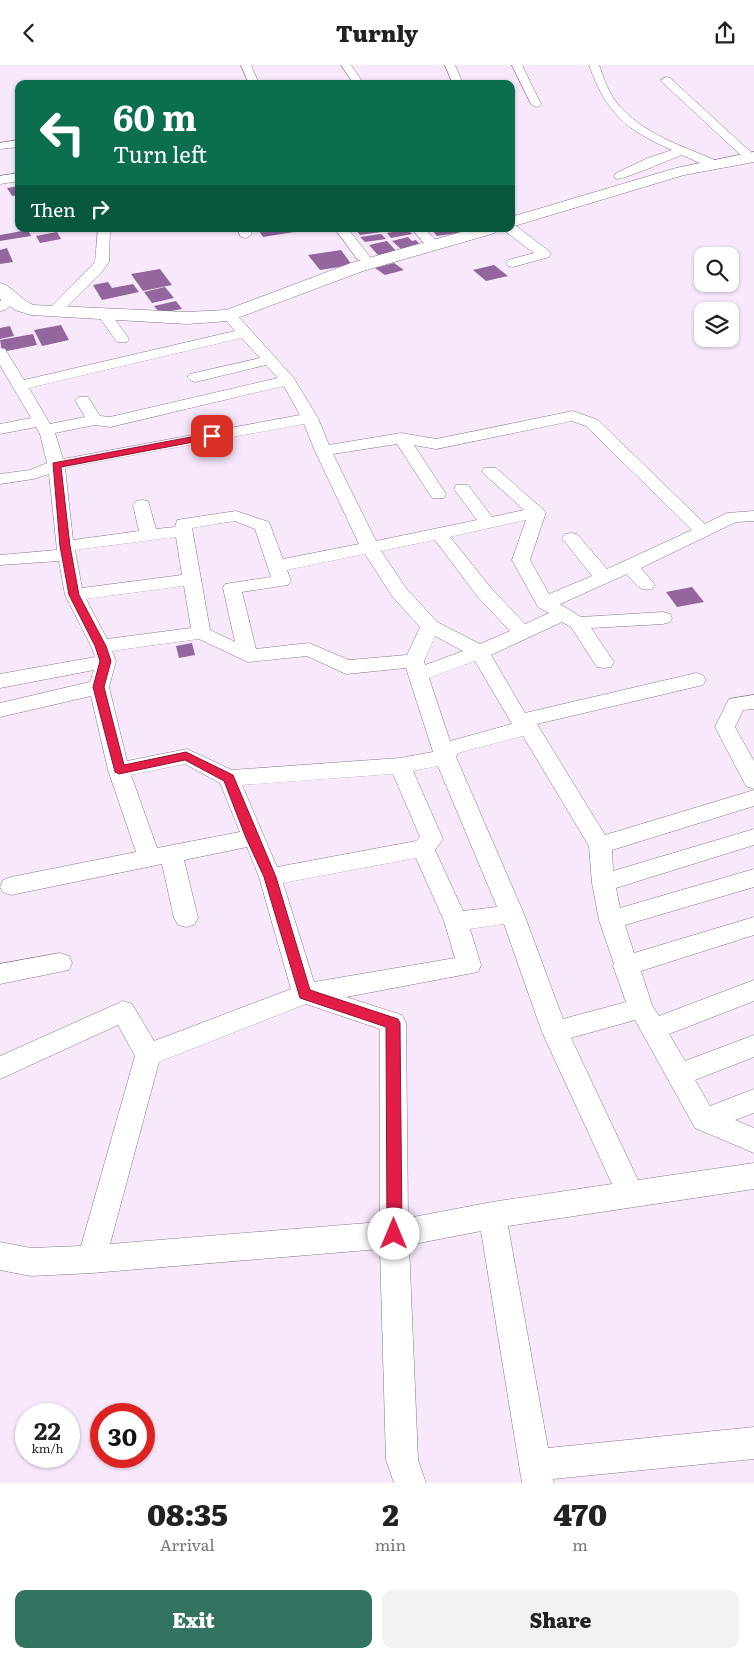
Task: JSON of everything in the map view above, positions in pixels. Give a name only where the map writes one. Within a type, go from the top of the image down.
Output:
[{"type":"main road","points":[[515,221],[681,171],[752,158]]},
{"type":"main road","points":[[3,299],[31,310],[187,318],[229,315],[357,267],[472,232]]},
{"type":"street","points":[[246,65],[252,80]]},
{"type":"street","points":[[346,65],[356,80]]},
{"type":"street","points":[[450,65],[456,80]]},
{"type":"street","points":[[517,65],[536,104]]},
{"type":"street","points":[[594,65],[599,83],[614,109],[631,125],[713,164]]},
{"type":"street","points":[[666,80],[752,158]]},
{"type":"street","points":[[0,146],[15,144]]},
{"type":"street","points":[[620,176],[652,161],[684,150]]},
{"type":"street","points":[[0,180],[15,178]]},
{"type":"street","points":[[55,311],[102,262],[104,232]]},
{"type":"street","points":[[343,232],[362,257]]},
{"type":"street","points":[[421,232],[432,245]]},
{"type":"street","points":[[513,263],[544,254],[515,232]]},
{"type":"street","points":[[104,314],[122,339]]},
{"type":"street","points":[[229,315],[288,380],[310,418],[322,451],[370,548],[399,592],[430,626],[480,652],[600,845],[603,883],[611,921],[625,966],[647,1019],[704,1120],[754,1141]]},
{"type":"street","points":[[18,386],[244,333]]},
{"type":"street","points":[[1,356],[43,425],[56,457],[66,550],[74,595],[103,654],[99,687],[119,770],[160,856],[186,918]]},
{"type":"street","points":[[195,377],[269,360]]},
{"type":"street","points":[[0,429],[95,420],[110,422],[288,380]]},
{"type":"street","points":[[83,400],[95,420]]},
{"type":"street","points":[[322,451],[401,438],[436,444],[561,417],[583,418],[592,423],[703,531]]},
{"type":"street","points":[[0,479],[33,474],[56,465],[310,418]]},
{"type":"street","points":[[401,438],[438,494]]},
{"type":"street","points":[[490,472],[537,512]]},
{"type":"street","points":[[462,489],[487,522]]},
{"type":"street","points":[[142,505],[148,534]]},
{"type":"street","points":[[277,566],[439,534],[537,512]]},
{"type":"street","points":[[537,512],[521,560],[545,603],[570,619],[604,662]]},
{"type":"street","points":[[201,633],[183,524],[236,516],[263,526],[282,581],[232,588],[248,656]]},
{"type":"street","points":[[545,603],[604,578],[733,517],[754,516]]},
{"type":"street","points":[[0,560],[66,550],[148,534],[184,531]]},
{"type":"street","points":[[439,534],[484,592],[523,633]]},
{"type":"street","points":[[571,538],[604,578]]},
{"type":"street","points":[[630,566],[646,585]]},
{"type":"street","points":[[74,595],[192,579]]},
{"type":"street","points":[[0,681],[103,654],[201,633],[248,656],[309,649],[346,667],[416,668],[480,652],[523,633],[570,619],[663,619]]},
{"type":"street","points":[[430,626],[416,668],[445,757],[512,914],[555,1032],[630,1194]]},
{"type":"street","points":[[445,757],[450,747],[524,724],[696,680]]},
{"type":"street","points":[[0,710],[99,687]]},
{"type":"street","points":[[754,702],[736,704],[726,727],[754,781]]},
{"type":"street","points":[[119,770],[186,756],[229,778],[400,766],[445,757]]},
{"type":"street","points":[[270,877],[423,848],[432,839],[400,766]]},
{"type":"street","points":[[229,778],[252,838],[270,877],[305,994]]},
{"type":"street","points":[[600,845],[754,798]]},
{"type":"street","points":[[603,883],[754,837]]},
{"type":"street","points":[[11,886],[252,838]]},
{"type":"street","points":[[148,1055],[305,994],[469,965],[456,921],[423,848]]},
{"type":"street","points":[[611,921],[754,878]]},
{"type":"street","points":[[456,921],[512,914]]},
{"type":"street","points":[[625,966],[754,927]]},
{"type":"street","points":[[0,974],[60,963]]},
{"type":"street","points":[[555,1032],[647,1019],[754,990]]},
{"type":"street","points":[[305,994],[393,1023],[394,1234],[402,1460],[410,1483]]},
{"type":"street","points":[[0,1068],[123,1011],[148,1055],[92,1259]]},
{"type":"street","points":[[679,1075],[754,1046]]},
{"type":"street","points":[[704,1120],[754,1101]]},
{"type":"street","points":[[0,1257],[31,1262],[92,1259],[394,1234],[492,1215],[754,1176]]},
{"type":"street","points":[[492,1215],[536,1474],[754,1443]]},
{"type":"building","points":[[15,187],[15,196],[12,196],[7,188]]},
{"type":"building","points":[[29,232],[31,236],[0,241],[0,235]]},
{"type":"building","points":[[57,232],[61,239],[40,243],[36,236]]},
{"type":"building","points":[[260,232],[294,232],[263,237]]},
{"type":"building","points":[[358,232],[381,232],[360,235]]},
{"type":"building","points":[[410,232],[412,234],[391,238],[387,233]]},
{"type":"building","points":[[434,232],[464,232],[437,236]]},
{"type":"building","points":[[381,234],[386,239],[365,242],[360,237]]},
{"type":"building","points":[[408,237],[412,241],[416,240],[421,246],[401,249],[392,241]]},
{"type":"building","points":[[387,241],[397,252],[378,255],[369,245]]},
{"type":"building","points":[[7,248],[13,262],[0,264],[0,250]]},
{"type":"building","points":[[341,250],[352,265],[320,270],[308,255]]},
{"type":"building","points":[[394,263],[404,270],[385,275],[375,268]]},
{"type":"building","points":[[494,265],[508,276],[486,281],[473,270]]},
{"type":"building","points":[[160,269],[172,285],[143,291],[131,274]]},
{"type":"building","points":[[108,282],[112,288],[133,284],[139,292],[102,300],[93,285]]},
{"type":"building","points":[[165,287],[174,298],[152,303],[144,292]]},
{"type":"building","points":[[176,301],[182,309],[160,313],[154,306]]},
{"type":"building","points":[[61,325],[69,340],[42,346],[34,330]]},
{"type":"building","points":[[10,326],[14,336],[0,339],[0,328]]},
{"type":"building","points":[[33,334],[37,345],[2,352],[0,340]]},
{"type":"building","points":[[692,587],[704,602],[677,607],[666,592]]},
{"type":"building","points":[[192,643],[195,655],[179,658],[176,646]]},
{"type":"route","points":[[212,436],[56,465],[65,546],[74,595],[101,646],[106,661],[99,687],[119,770],[186,756],[229,778],[252,838],[270,877],[305,994],[393,1023],[394,1234]]}]
